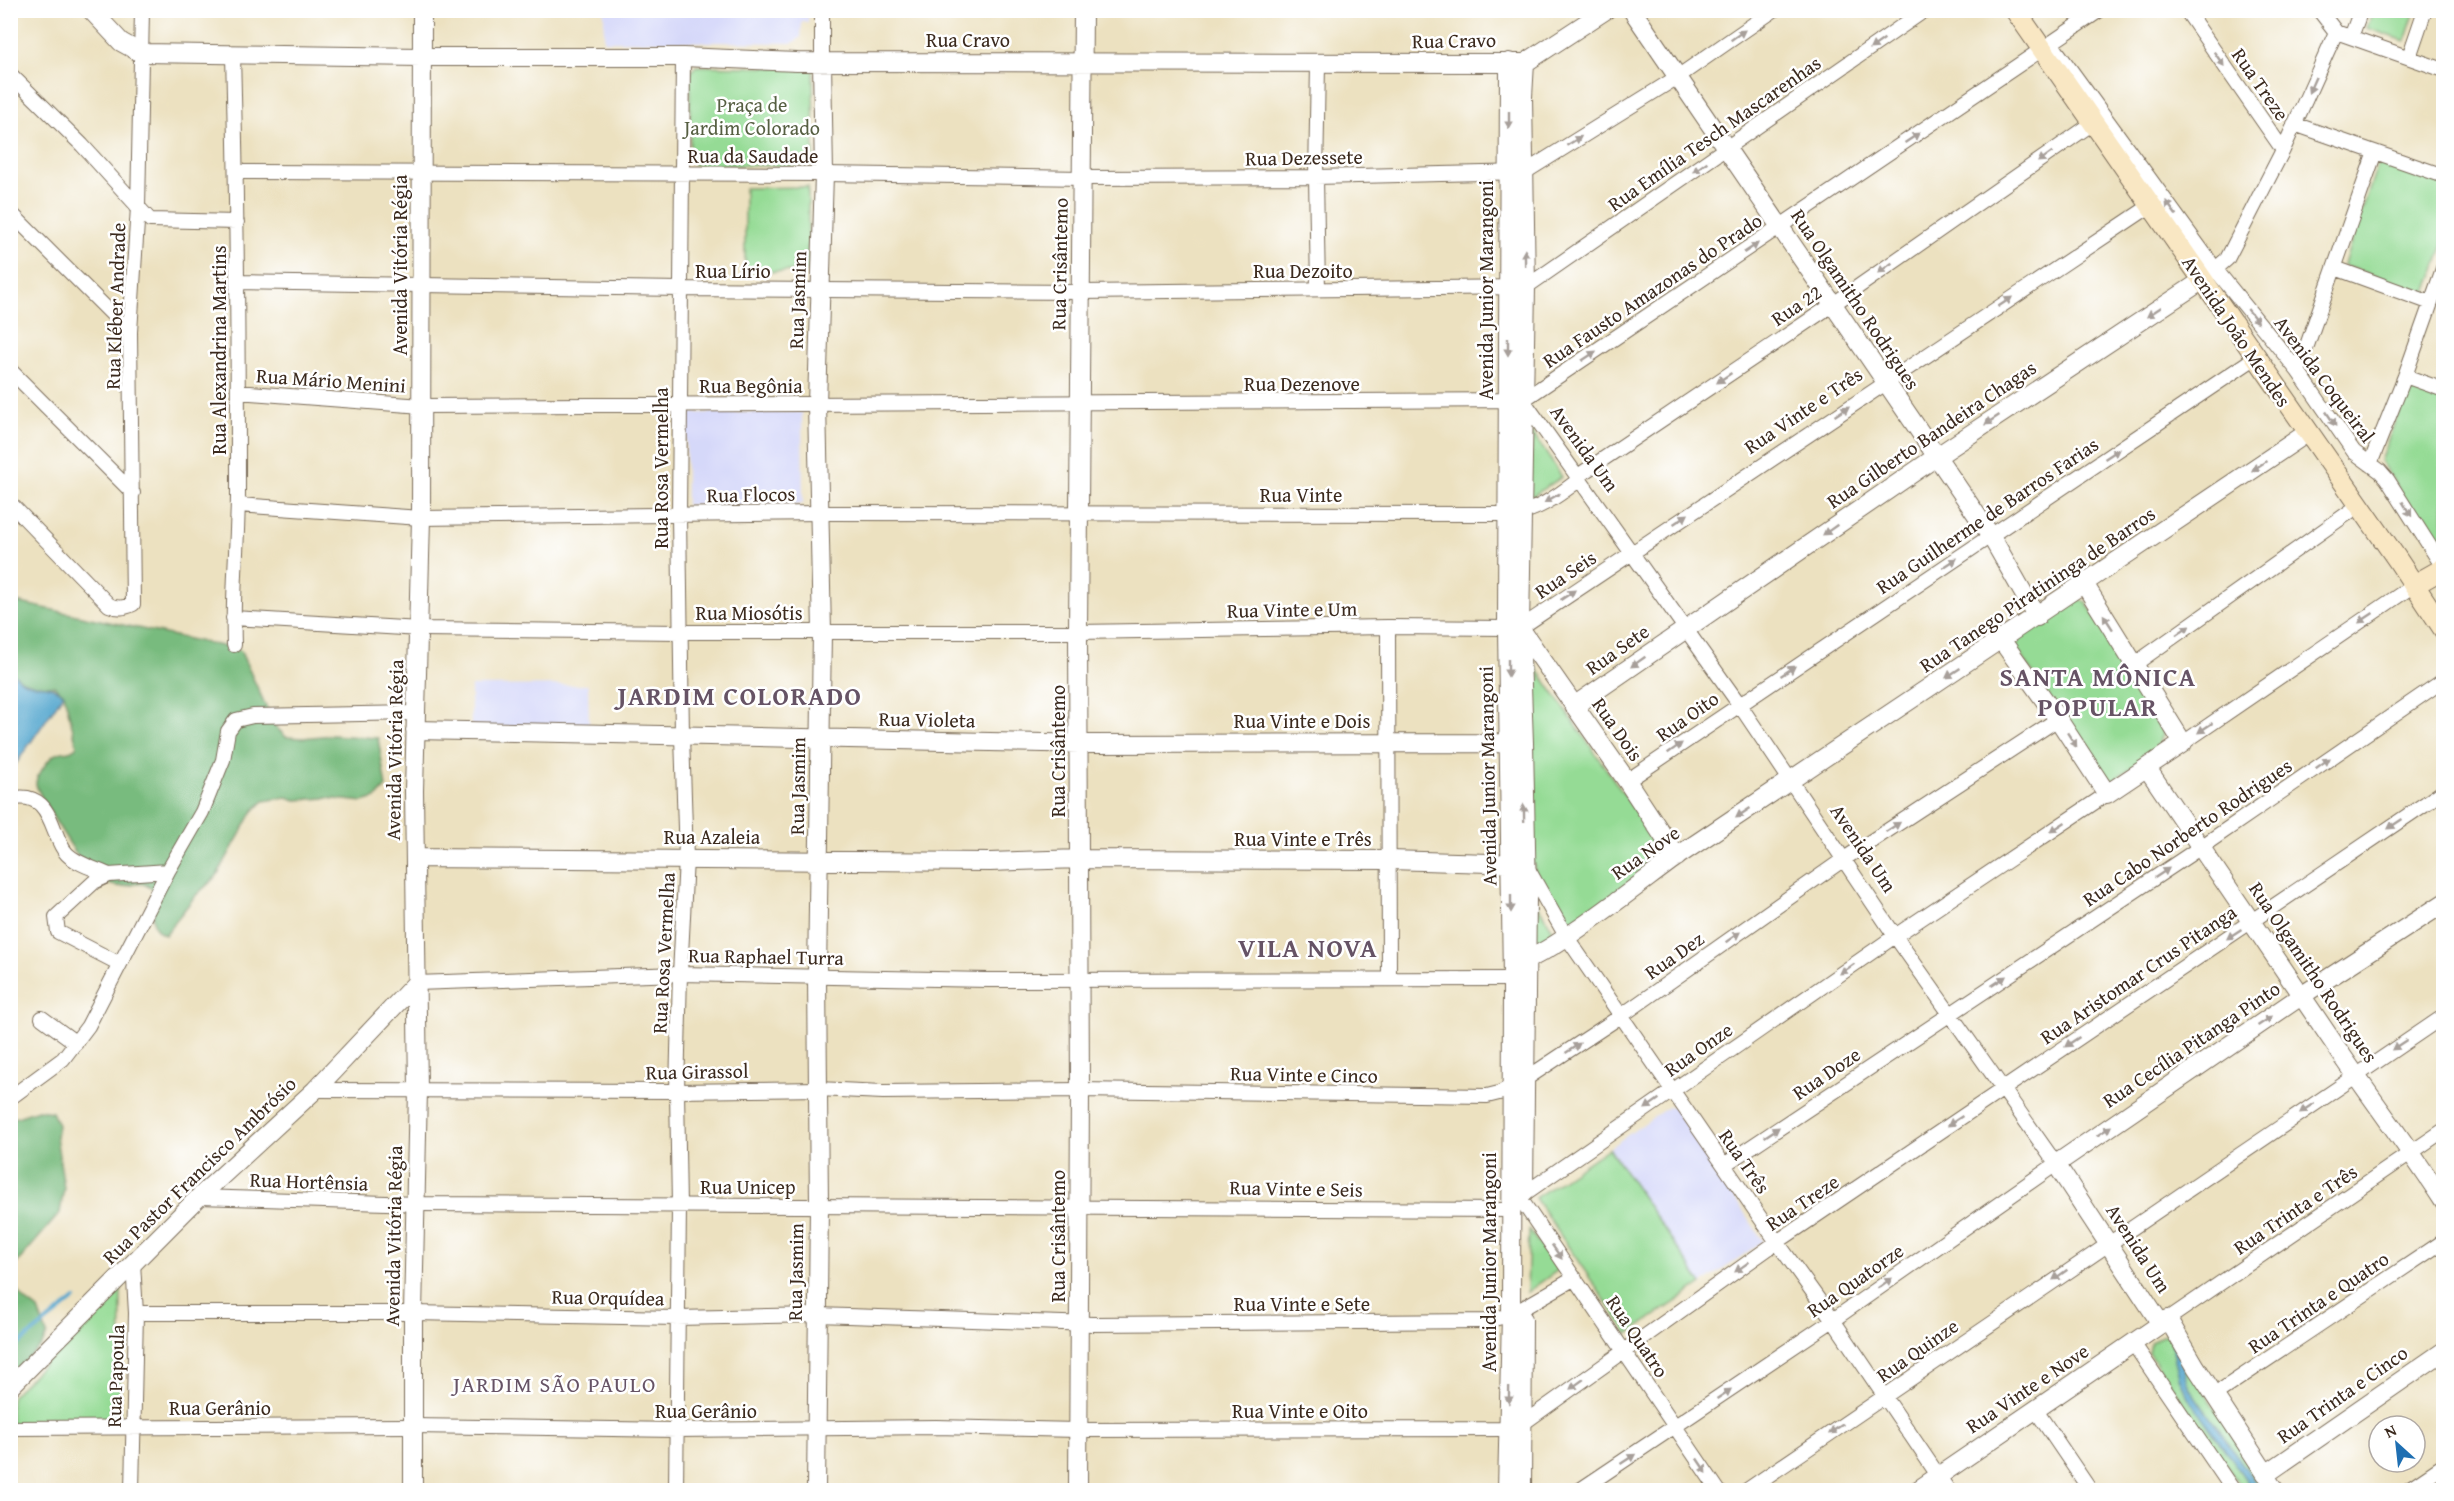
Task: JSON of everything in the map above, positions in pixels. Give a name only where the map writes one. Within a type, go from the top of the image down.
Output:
[{"type":"main road","name":"Avenida João Mendes","points":[[2015,10],[2029,33],[2046,47],[2093,123],[2150,206],[2210,275],[2256,357],[2444,630]]},
{"type":"main road","points":[[2415,585],[2443,567]]},
{"type":"street","points":[[91,10],[121,42],[141,53]]},
{"type":"street","name":"Rua Kléber Andrade","points":[[10,503],[109,605],[126,608],[133,604],[130,332],[138,207],[142,10]]},
{"type":"street","name":"Avenida Vitória Régia","points":[[413,1491],[413,1313],[418,1090],[415,721],[420,629],[422,10]]},
{"type":"street","name":"Rua Jasmim","points":[[816,1491],[822,632],[817,404],[824,174],[822,10]]},
{"type":"street","name":"Rua Crisântemo","points":[[1078,1491],[1080,859],[1078,632],[1083,10]]},
{"type":"street","points":[[1516,62],[1606,10]]},
{"type":"street","name":"Rua Olgamitho Rodrigues","points":[[1632,10],[1676,78],[1781,227],[1991,536],[2037,617]]},
{"type":"street","points":[[1516,172],[1676,78],[1774,10]]},
{"type":"street","name":"Rua Emília Tesch Mascarenhas","points":[[1517,288],[1726,149],[1925,10]]},
{"type":"street","name":"Avenida João Mendes","points":[[2026,10],[2029,33]]},
{"type":"street","points":[[2046,47],[2100,10]]},
{"type":"street","name":"Rua Treze","points":[[2186,10],[2283,150]]},
{"type":"street","points":[[2319,10],[2336,32],[2444,70]]},
{"type":"street","points":[[2351,37],[2361,10]]},
{"type":"street","points":[[2409,57],[2425,10]]},
{"type":"street","points":[[2210,275],[2227,260],[2283,150],[2336,32]]},
{"type":"street","name":"Avenida João Mendes","points":[[2046,47],[2210,275]]},
{"type":"street","name":"Rua Fausto Amazonas do Prado","points":[[1515,401],[1781,227],[2046,47]]},
{"type":"street","name":"Rua Cravo","points":[[141,53],[233,56],[683,57],[822,62],[1318,64],[1516,62]]},
{"type":"street","name":"Rua Alexandrina Martins","points":[[233,56],[238,282],[238,505],[234,645]]},
{"type":"street","name":"Rua Rosa Vermelha","points":[[676,1491],[676,1318],[679,1206],[677,1091],[686,859],[679,515],[683,57]]},
{"type":"street","name":"Avenida Junior Marangoni","points":[[1507,1491],[1515,1426],[1520,1203],[1514,628],[1516,62]]},
{"type":"street","points":[[1318,64],[1316,177],[1318,289]]},
{"type":"street","points":[[10,74],[82,145],[150,220],[237,222]]},
{"type":"street","name":"Rua 22","points":[[1515,514],[1555,497],[2093,123]]},
{"type":"street","points":[[2294,124],[2444,176]]},
{"type":"street","points":[[2298,371],[2375,152]]},
{"type":"street","name":"Rua da Saudade","points":[[237,172],[824,174],[1083,178]]},
{"type":"street","name":"Rua Dezessete","points":[[1083,178],[1316,177],[1516,172]]},
{"type":"street","name":"Rua Vinte e Três","points":[[1632,552],[2150,206]]},
{"type":"street","points":[[10,212],[130,332]]},
{"type":"street","points":[[2370,464],[2405,376],[2444,266]]},
{"type":"street","points":[[2335,268],[2431,303]]},
{"type":"street","name":"Avenida Coqueiral","points":[[2210,275],[2298,371],[2354,452],[2387,479],[2443,567]]},
{"type":"street","name":"Rua Gilberto Bandeira Chagas","points":[[1686,629],[1936,457],[2210,275]]},
{"type":"street","name":"Rua Lírio","points":[[238,282],[1081,292]]},
{"type":"street","name":"Rua Dezoito","points":[[1081,292],[1517,288]]},
{"type":"street","name":"Rua Guilherme de Barros Farias","points":[[1739,704],[2256,357]]},
{"type":"street","points":[[10,370],[133,492]]},
{"type":"street","points":[[2405,376],[2444,390]]},
{"type":"street","name":"Rua Mário Menini","points":[[238,392],[422,406]]},
{"type":"street","name":"Rua Dezenove","points":[[1080,403],[1515,401]]},
{"type":"street","name":"Avenida Um","points":[[1515,401],[1580,478],[1739,704],[1895,936],[2165,1322],[2266,1474]]},
{"type":"street","name":"Rua Begônia","points":[[422,406],[1080,403]]},
{"type":"street","name":"Rua Tanego Piratininga de Barros","points":[[1791,780],[2085,585],[2307,433]]},
{"type":"street","name":"Rua Flocos","points":[[238,505],[421,518],[821,513],[1080,515]]},
{"type":"street","points":[[2135,664],[2358,506]]},
{"type":"street","name":"Rua Vinte","points":[[1080,515],[1515,514]]},
{"type":"street","name":"Rua Seis","points":[[1514,628],[1632,552]]},
{"type":"street","points":[[2085,585],[2183,743]]},
{"type":"street","points":[[2002,640],[2107,794],[2415,585]]},
{"type":"street","name":"Rua Miosótis","points":[[233,618],[420,629],[680,632],[1078,632]]},
{"type":"street","points":[[1388,627],[1389,978]]},
{"type":"street","name":"Rua Vinte e Um","points":[[1078,632],[1388,627],[1514,628]]},
{"type":"street","name":"Rua Dois","points":[[1514,628],[1574,706],[1677,857]]},
{"type":"street","name":"Rua Sete","points":[[1574,706],[1686,629]]},
{"type":"street","name":"Rua Cabo Norberto Rodrigues","points":[[1951,1013],[2202,847],[2444,680]]},
{"type":"street","name":"Rua Oito","points":[[1627,781],[1739,704]]},
{"type":"street","points":[[10,1098],[63,1059],[88,1026],[202,812],[223,760],[228,731],[236,720],[253,716],[415,721]]},
{"type":"street","name":"Rua Dez","points":[[1518,1084],[1621,1016],[1844,859],[2058,719]]},
{"type":"street","name":"Rua Violeta","points":[[415,721],[682,736],[1079,744]]},
{"type":"street","name":"Rua Vinte e Dois","points":[[1079,744],[1517,743]]},
{"type":"street","name":"Rua Olgamitho Rodrigues","points":[[2146,768],[2253,921],[2355,1075],[2412,1152],[2444,1202]]},
{"type":"street","name":"Rua Nove","points":[[1518,971],[1677,857],[1791,780]]},
{"type":"street","name":"Rua Aristomar Crus Pitanga","points":[[2003,1088],[2444,792]]},
{"type":"street","name":"Rua Onze","points":[[1520,1203],[1672,1090],[1895,936],[2107,794]]},
{"type":"street","points":[[10,799],[26,797],[36,802],[52,819],[65,852],[72,859],[109,875]]},
{"type":"street","name":"Rua Azaleia","points":[[415,858],[819,859],[990,862],[1080,859]]},
{"type":"street","name":"Rua Vinte e Três","points":[[1080,859],[1389,860],[1518,864]]},
{"type":"street","name":"Rua Três","points":[[1518,864],[1944,1484]]},
{"type":"street","points":[[120,964],[58,933],[56,917],[94,882],[109,875],[168,872]]},
{"type":"street","name":"Rua Cecília Pitanga Pinto","points":[[2056,1164],[2301,996],[2444,903]]},
{"type":"street","name":"Rua Raphael Turra","points":[[416,983],[680,974],[988,980],[1389,978],[1518,971]]},
{"type":"street","name":"Rua Pastor Francisco Ambrósio","points":[[10,1387],[199,1197],[315,1090],[416,983]]},
{"type":"street","name":"Rua Doze","points":[[1724,1165],[1951,1013]]},
{"type":"street","name":"Rua Quinze","points":[[1747,1491],[2109,1242],[2444,1016]]},
{"type":"street","points":[[42,1018],[76,1043]]},
{"type":"street","name":"Rua Vinte e Cinco","points":[[1080,1090],[1487,1096],[1518,1084]]},
{"type":"street","name":"Rua Treze","points":[[1515,1426],[1777,1242],[2003,1088]]},
{"type":"street","name":"Rua Girassol","points":[[315,1090],[819,1089],[883,1092],[1080,1090]]},
{"type":"street","name":"Rua Trinta e Três","points":[[2165,1322],[2444,1130]]},
{"type":"street","name":"Rua Quatorze","points":[[1580,1491],[1833,1320],[2056,1164]]},
{"type":"street","name":"Rua Hortênsia","points":[[199,1197],[417,1204]]},
{"type":"street","name":"Rua Vinte e Seis","points":[[1080,1206],[1520,1203]]},
{"type":"street","name":"Rua Quatro","points":[[1520,1203],[1575,1278],[1718,1491]]},
{"type":"street","name":"Rua Unicep","points":[[417,1204],[1080,1206]]},
{"type":"street","name":"Rua Trinta e Quatro","points":[[2214,1395],[2444,1240]]},
{"type":"street","name":"Rua Papoula","points":[[132,1263],[136,1313],[132,1491]]},
{"type":"street","name":"Rua Vinte e Sete","points":[[1079,1323],[1485,1321],[1517,1312],[1575,1278]]},
{"type":"street","name":"Rua Orquídea","points":[[136,1313],[413,1313],[676,1318],[817,1315],[1079,1323]]},
{"type":"street","name":"Rua Vinte e Nove","points":[[1918,1491],[1944,1484],[2035,1409],[2165,1322]]},
{"type":"street","points":[[2133,1343],[2233,1491]]},
{"type":"street","name":"Rua Trinta e Cinco","points":[[2266,1474],[2444,1351]]},
{"type":"street","points":[[2035,1409],[2090,1491]]},
{"type":"street","name":"Rua Gerânio","points":[[10,1428],[412,1426],[676,1430],[936,1427],[1078,1430]]},
{"type":"street","name":"Avenida Junior Marangoni","points":[[1515,1426],[1522,1491]]},
{"type":"street","name":"Rua Vinte e Oito","points":[[1078,1430],[1515,1426]]},
{"type":"street","points":[[2408,1491],[2444,1465]]},
{"type":"street","points":[[2266,1474],[2277,1491]]},
{"type":"shaded area","points":[[604,11],[808,11],[808,22],[802,22],[801,37],[793,43],[604,41]]},
{"type":"shaded area","points":[[802,412],[803,504],[686,505],[686,413]]},
{"type":"shaded area","points":[[588,685],[589,728],[471,729],[471,686]]},
{"type":"shaded area","points":[[1668,1107],[1675,1108],[1763,1241],[1702,1284],[1609,1148]]},
{"type":"green space","points":[[2373,11],[2415,11],[2405,41],[2367,28]]},
{"type":"green space","name":"Praça de Jardim Colorado","points":[[696,66],[813,68],[814,163],[807,166],[694,165],[690,156],[690,74]]},
{"type":"green space","points":[[2381,162],[2443,183],[2443,247],[2427,293],[2344,264],[2378,164]]},
{"type":"green space","points":[[808,187],[808,271],[745,272],[745,188]]},
{"type":"green space","points":[[2409,385],[2443,399],[2444,536],[2439,549],[2380,461]]},
{"type":"green space","points":[[1530,429],[1562,477],[1528,499]]},
{"type":"green space","points":[[2079,600],[2086,602],[2162,722],[2163,734],[2157,750],[2113,780],[2104,777],[2016,648],[2021,636]]},
{"type":"green space","points":[[11,601],[240,650],[275,726],[286,737],[331,735],[378,738],[386,787],[376,798],[363,802],[326,798],[296,800],[287,797],[264,801],[253,811],[216,877],[195,896],[165,935],[159,932],[154,923],[154,891],[144,884],[116,886],[95,877],[72,848],[39,791],[36,784],[37,779],[49,760],[56,754],[72,750],[77,746],[64,694],[54,686],[22,681],[11,671]]},
{"type":"green space","points":[[1533,663],[1663,851],[1663,858],[1572,924],[1566,923],[1536,875],[1530,851]]},
{"type":"green space","points":[[1536,902],[1554,932],[1552,936],[1534,948]]},
{"type":"green space","points":[[38,1110],[52,1112],[58,1125],[56,1136],[64,1188],[60,1213],[11,1270],[11,1119]]},
{"type":"green space","points":[[1609,1148],[1702,1284],[1628,1334],[1535,1198]]},
{"type":"green space","points":[[1529,1230],[1558,1270],[1527,1292]]},
{"type":"green space","points":[[10,1281],[25,1300],[38,1310],[47,1334],[42,1345],[10,1374]]},
{"type":"green space","points":[[121,1286],[120,1425],[11,1425],[11,1397]]},
{"type":"green space","points":[[2167,1333],[2176,1339],[2171,1344],[2185,1392],[2253,1490],[2243,1490],[2149,1353],[2151,1342]]},
{"type":"green space","points":[[2179,1353],[2269,1490],[2261,1490],[2190,1389]]},
{"type":"water","points":[[11,671],[22,681],[32,685],[47,686],[64,694],[11,771]]},
{"type":"water","points":[[2176,1339],[2190,1389],[2261,1490],[2253,1490],[2188,1397],[2179,1377],[2171,1343]]},
{"type":"waterway","points":[[10,1351],[75,1299]]},
{"type":"district","name":"SANTA MÔNICA POPULAR","points":[[2098,691]]},
{"type":"district","name":"JARDIM COLORADO","points":[[740,695]]},
{"type":"district","name":"VILA NOVA","points":[[1308,947]]},
{"type":"district","name":"JARDIM SÃO PAULO","points":[[555,1384]]}]
